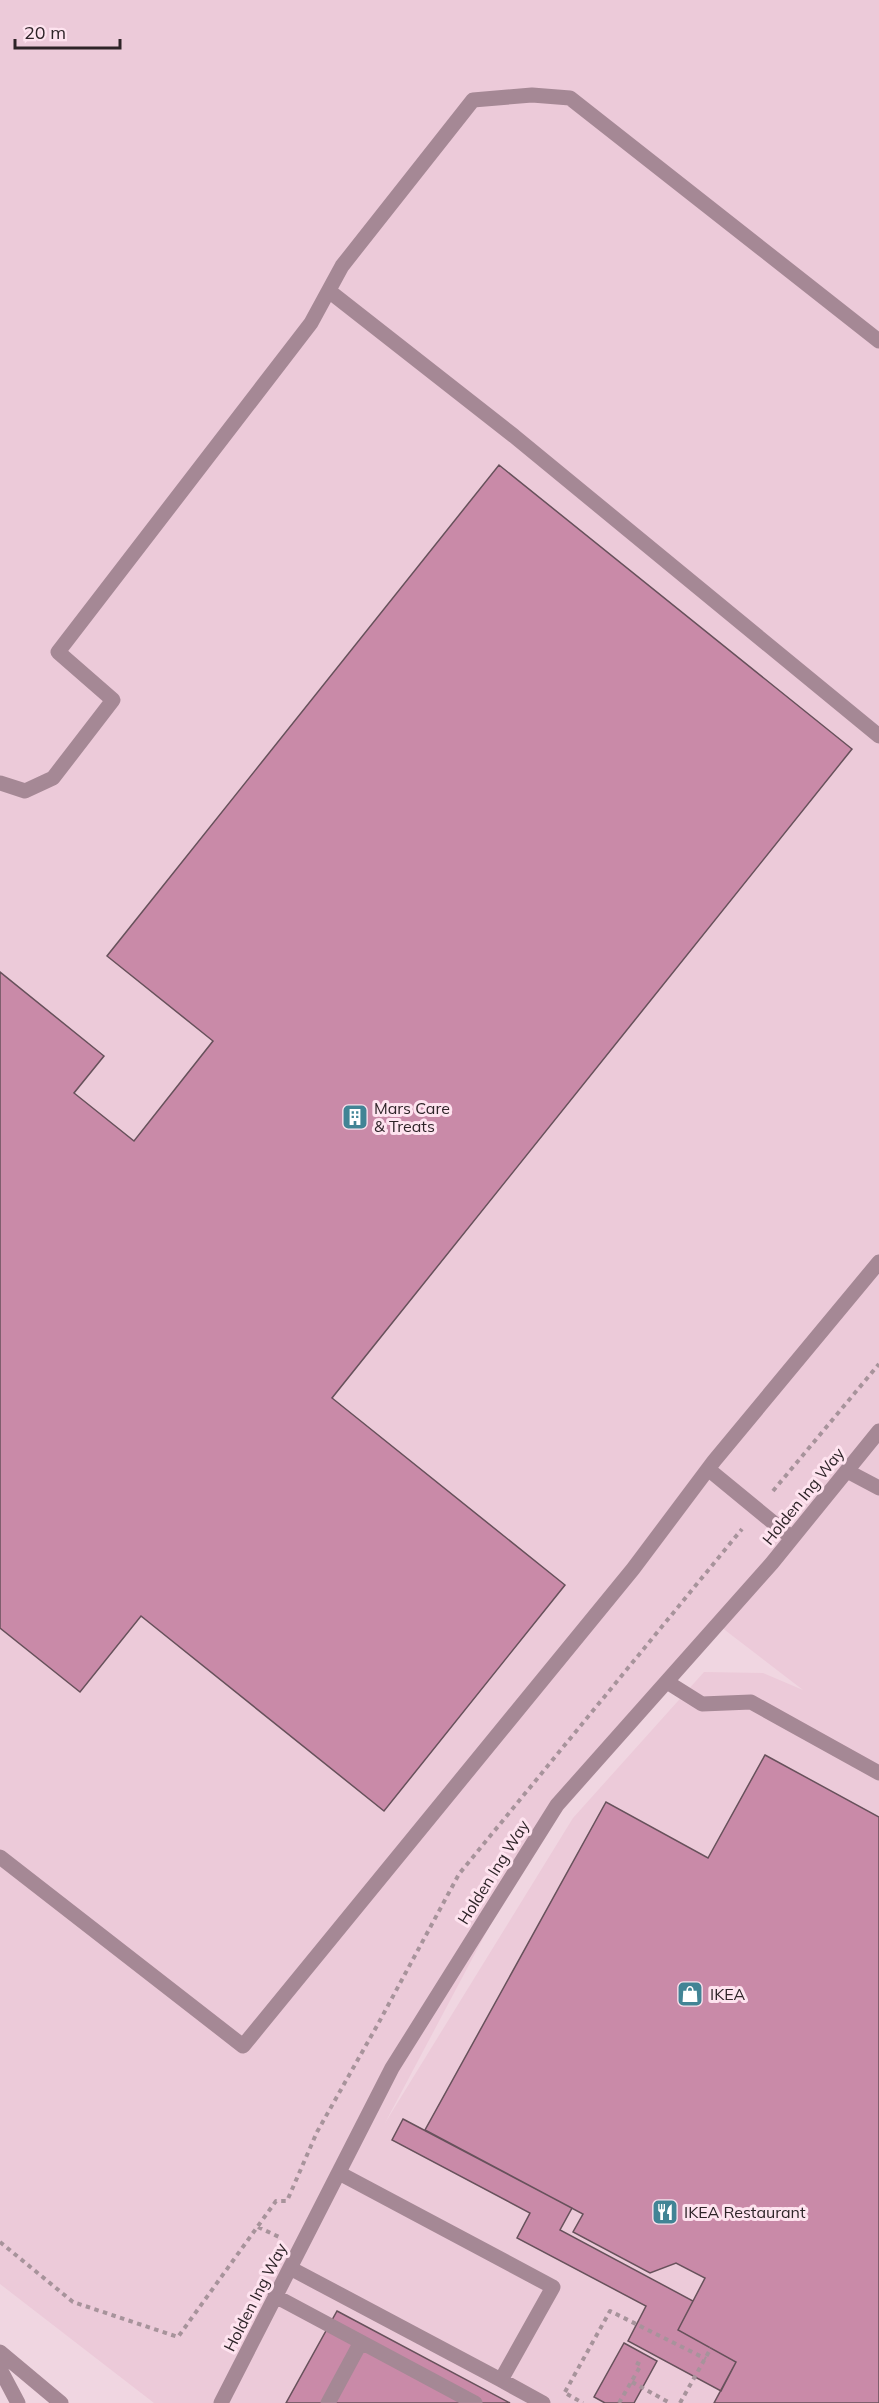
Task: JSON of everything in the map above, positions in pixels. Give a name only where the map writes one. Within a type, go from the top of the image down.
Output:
[{"type":"street","points":[[0,783],[25,791],[53,778],[113,700],[58,652],[311,323],[342,267],[473,100],[532,95],[570,98],[879,341]]},
{"type":"street","points":[[329,291],[514,436],[879,736]]},
{"type":"street","points":[[0,1857],[243,2046],[633,1569],[708,1469],[879,1262]]},
{"type":"street","name":"Holden Ing Way","points":[[207,2403],[224,2398],[392,2068],[557,1805],[792,1538],[879,1431]]},
{"type":"street","points":[[708,1469],[792,1538]]},
{"type":"street","points":[[847,1471],[879,1488]]},
{"type":"street","points":[[667,1682],[702,1704],[751,1702],[879,1773]]},
{"type":"street","points":[[339,2173],[553,2287],[501,2380]]},
{"type":"street","points":[[290,2268],[543,2403]]},
{"type":"street","points":[[275,2296],[475,2403]]},
{"type":"street","points":[[328,2403],[361,2342]]},
{"type":"street","points":[[0,2352],[61,2403]]},
{"type":"street","points":[[0,2369],[18,2403]]},
{"type":"path","points":[[0,2242],[74,2302],[178,2337],[276,2201],[287,2201],[317,2132],[459,1874],[879,1364]]},
{"type":"path","points":[[564,2393],[610,2311],[706,2359]]},
{"type":"path","points":[[681,2403],[711,2348]]},
{"type":"path","points":[[619,2403],[641,2365],[635,2362]]},
{"type":"path","points":[[632,2382],[670,2403]]},
{"type":"shaded area","points":[[0,0],[879,0],[879,2403],[154,2403],[0,2284]],"holes":[[[721,1627],[803,1690],[763,1673],[704,1672],[573,1818],[385,2123],[532,1846]]]},
{"type":"building","name":"Mars Care & Treats","points":[[499,465],[852,749],[332,1398],[565,1585],[384,1811],[141,1616],[80,1692],[0,1628],[0,972],[104,1056],[74,1093],[134,1141],[213,1041],[107,956]]},
{"type":"building","name":"IKEA","points":[[765,1755],[879,1817],[879,2403],[714,2403],[736,2362],[678,2330],[705,2278],[676,2263],[650,2273],[573,2232],[583,2214],[425,2130],[606,1802],[708,1858]]},
{"type":"building","points":[[403,2119],[572,2208],[560,2230],[693,2301],[678,2330],[736,2362],[721,2391],[628,2341],[646,2306],[517,2238],[530,2213],[392,2140]]},
{"type":"building","points":[[337,2311],[510,2403],[286,2403]]},
{"type":"building","points":[[624,2343],[657,2361],[634,2403],[605,2403],[594,2397]]},
{"type":"place","name":"Mars Care & Treats","points":[[355,1117]]},
{"type":"place","name":"IKEA","points":[[690,1994]]},
{"type":"place","name":"IKEA Restaurant","points":[[665,2212]]}]
